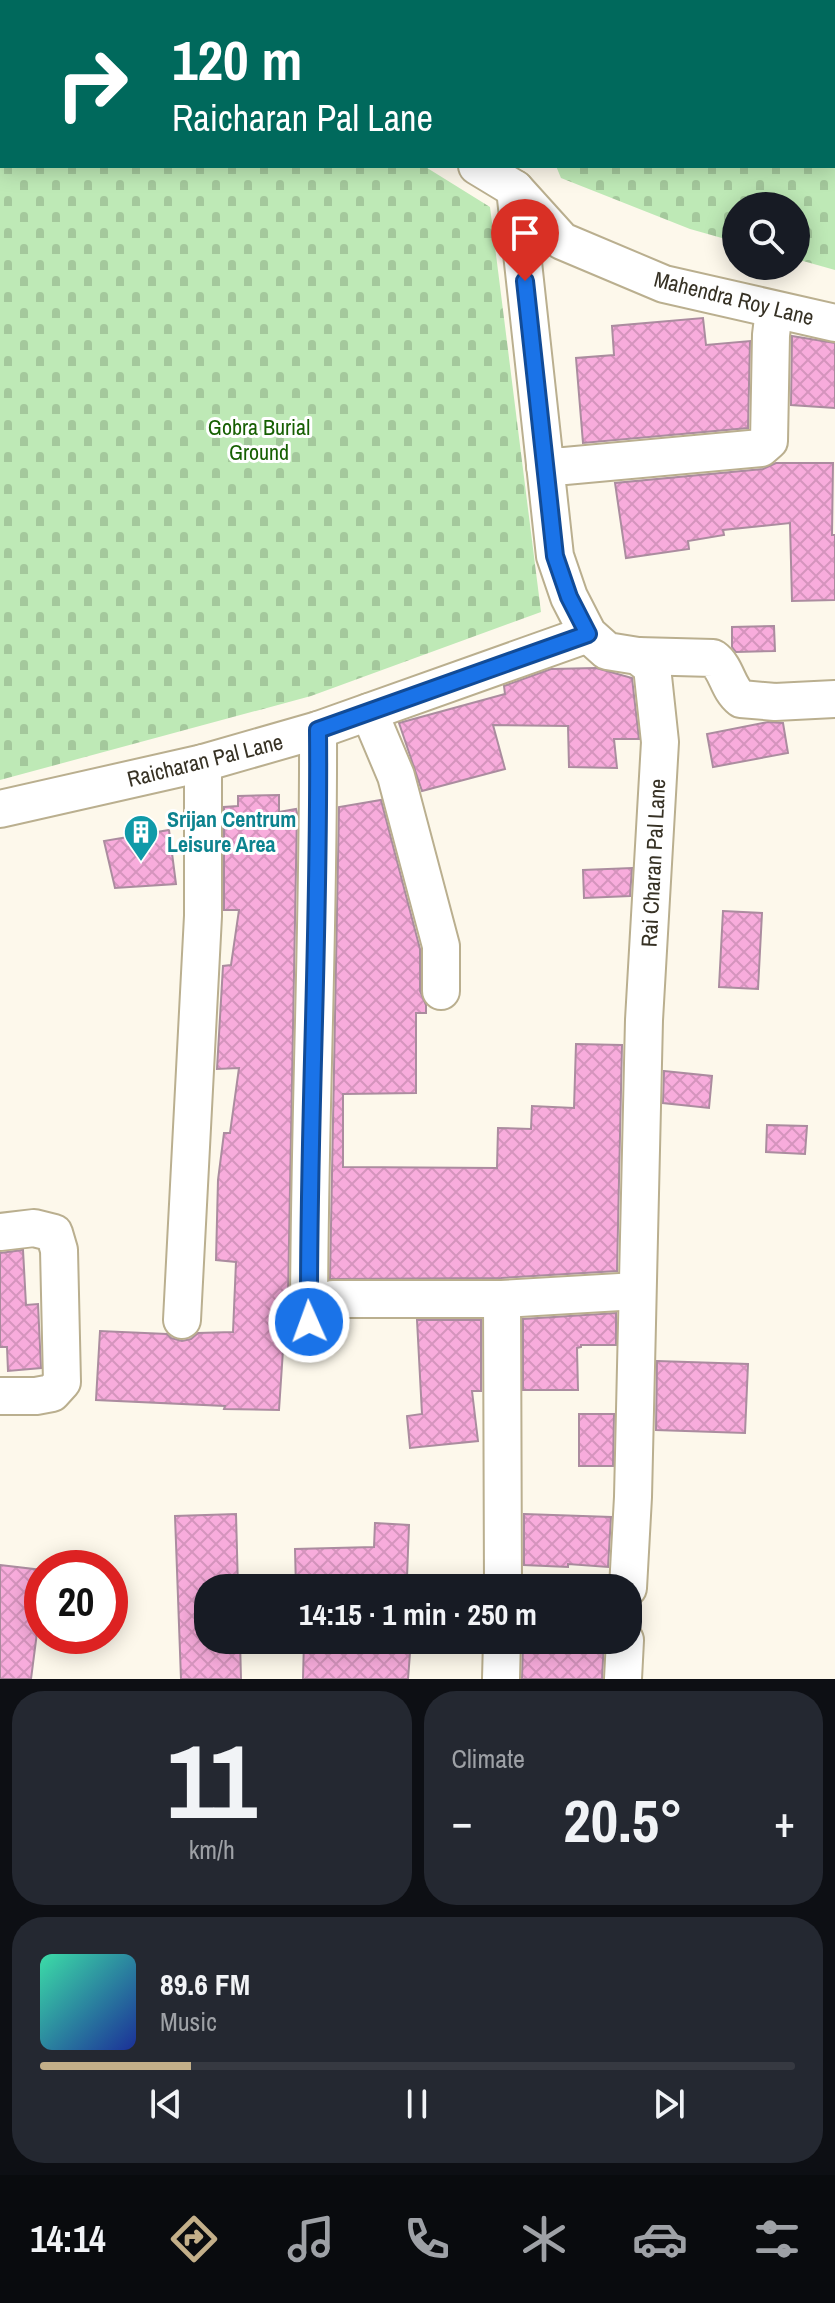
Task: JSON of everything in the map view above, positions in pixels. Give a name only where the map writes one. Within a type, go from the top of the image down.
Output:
[{"type":"street","name":"Mahendra Roy Lane","points":[[480,168],[515,189],[562,241],[664,284],[835,323]]},
{"type":"street","points":[[515,189],[555,556],[569,597],[588,634],[607,651],[638,656],[713,658],[721,665],[729,685],[741,699],[775,702],[835,699]]},
{"type":"street","points":[[545,466],[761,448],[769,441],[774,310]]},
{"type":"street","name":"Raicharan Pal Lane","points":[[0,809],[203,763],[318,730],[588,634]]},
{"type":"street","name":"Rai Charan Pal Lane","points":[[629,1574],[644,1020],[660,742],[652,667],[638,656]]},
{"type":"street","points":[[369,712],[396,776],[441,946],[441,991]]},
{"type":"street","points":[[318,730],[317,935],[309,1193],[321,1311],[637,1291]]},
{"type":"street","points":[[182,1320],[203,916],[203,763]]},
{"type":"street","points":[[0,1232],[34,1228],[54,1233],[59,1250],[62,1382],[52,1393],[0,1396]]},
{"type":"street","points":[[502,1299],[503,1574]]},
{"type":"street","points":[[501,1679],[502,1654]]},
{"type":"street","points":[[623,1679],[624,1654]]},
{"type":"green space","name":"Gobra Burial Ground","points":[[0,168],[427,168],[490,207],[541,612],[311,696],[0,780]]},
{"type":"green space","points":[[557,168],[835,168],[835,270],[810,263],[810,192],[722,192],[722,238],[690,229],[561,178]]},
{"type":"building","points":[[703,318],[706,345],[750,341],[748,428],[583,443],[576,358],[614,355],[612,326]]},
{"type":"building","points":[[792,336],[835,343],[835,408],[791,405]]},
{"type":"building","points":[[776,463],[833,463],[835,600],[792,601],[790,523],[723,530],[724,535],[688,541],[689,549],[626,558],[615,483],[763,469]]},
{"type":"building","points":[[774,626],[775,651],[736,652],[732,647],[732,627]]},
{"type":"building","points":[[596,668],[632,678],[639,739],[614,739],[617,768],[569,767],[568,726],[493,725],[505,769],[422,791],[399,723],[505,694],[504,686],[551,669]]},
{"type":"building","points":[[768,722],[783,723],[788,753],[713,767],[707,734]]},
{"type":"building","points":[[279,795],[279,812],[296,809],[297,813],[288,1296],[280,1297],[283,1350],[279,1410],[96,1400],[100,1331],[167,1334],[182,1341],[198,1333],[233,1332],[236,1262],[216,1260],[218,1180],[224,1133],[230,1133],[239,1068],[217,1069],[223,966],[231,965],[239,910],[224,910],[224,807],[238,806],[238,796]]},
{"type":"building","points":[[381,800],[420,949],[420,991],[426,1013],[416,1013],[416,1093],[343,1094],[343,1167],[497,1168],[498,1128],[531,1129],[532,1106],[574,1108],[576,1044],[622,1045],[617,1271],[501,1278],[330,1279],[339,807]]},
{"type":"building","name":"Srijan Centrum Leisure Area","points":[[169,830],[176,884],[115,888],[104,841]]},
{"type":"building","points":[[632,868],[630,896],[584,898],[583,870]]},
{"type":"building","points":[[723,911],[762,913],[758,989],[719,987]]},
{"type":"building","points":[[664,1071],[712,1076],[709,1108],[663,1103]]},
{"type":"building","points":[[767,1125],[807,1126],[805,1154],[766,1152]]},
{"type":"building","points":[[23,1250],[26,1305],[38,1304],[41,1368],[8,1371],[7,1347],[0,1347],[0,1253]]},
{"type":"building","points":[[616,1313],[616,1345],[581,1345],[577,1348],[578,1390],[523,1390],[523,1319]]},
{"type":"building","points":[[417,1320],[481,1320],[481,1391],[472,1391],[478,1441],[410,1448],[407,1416],[422,1414]]},
{"type":"building","points":[[657,1361],[748,1364],[745,1433],[656,1430]]},
{"type":"building","points":[[579,1414],[614,1414],[613,1466],[579,1466]]},
{"type":"building","points":[[236,1514],[238,1574],[194,1574],[194,1654],[240,1654],[241,1679],[181,1679],[175,1516]]},
{"type":"building","points":[[524,1514],[611,1517],[608,1567],[524,1565]]},
{"type":"building","points":[[375,1523],[409,1525],[407,1574],[296,1574],[295,1549],[374,1547]]},
{"type":"building","points":[[0,1565],[24,1568],[24,1654],[34,1654],[31,1679],[0,1679]]},
{"type":"building","points":[[304,1654],[410,1654],[408,1679],[303,1679]]},
{"type":"building","points":[[523,1654],[603,1654],[602,1679],[522,1679]]},
{"type":"place","name":"Srijan Centrum Leisure Area","points":[[141,863]]},
{"type":"route","points":[[309,1322],[318,730],[588,634],[569,597],[555,556],[525,281]]}]
